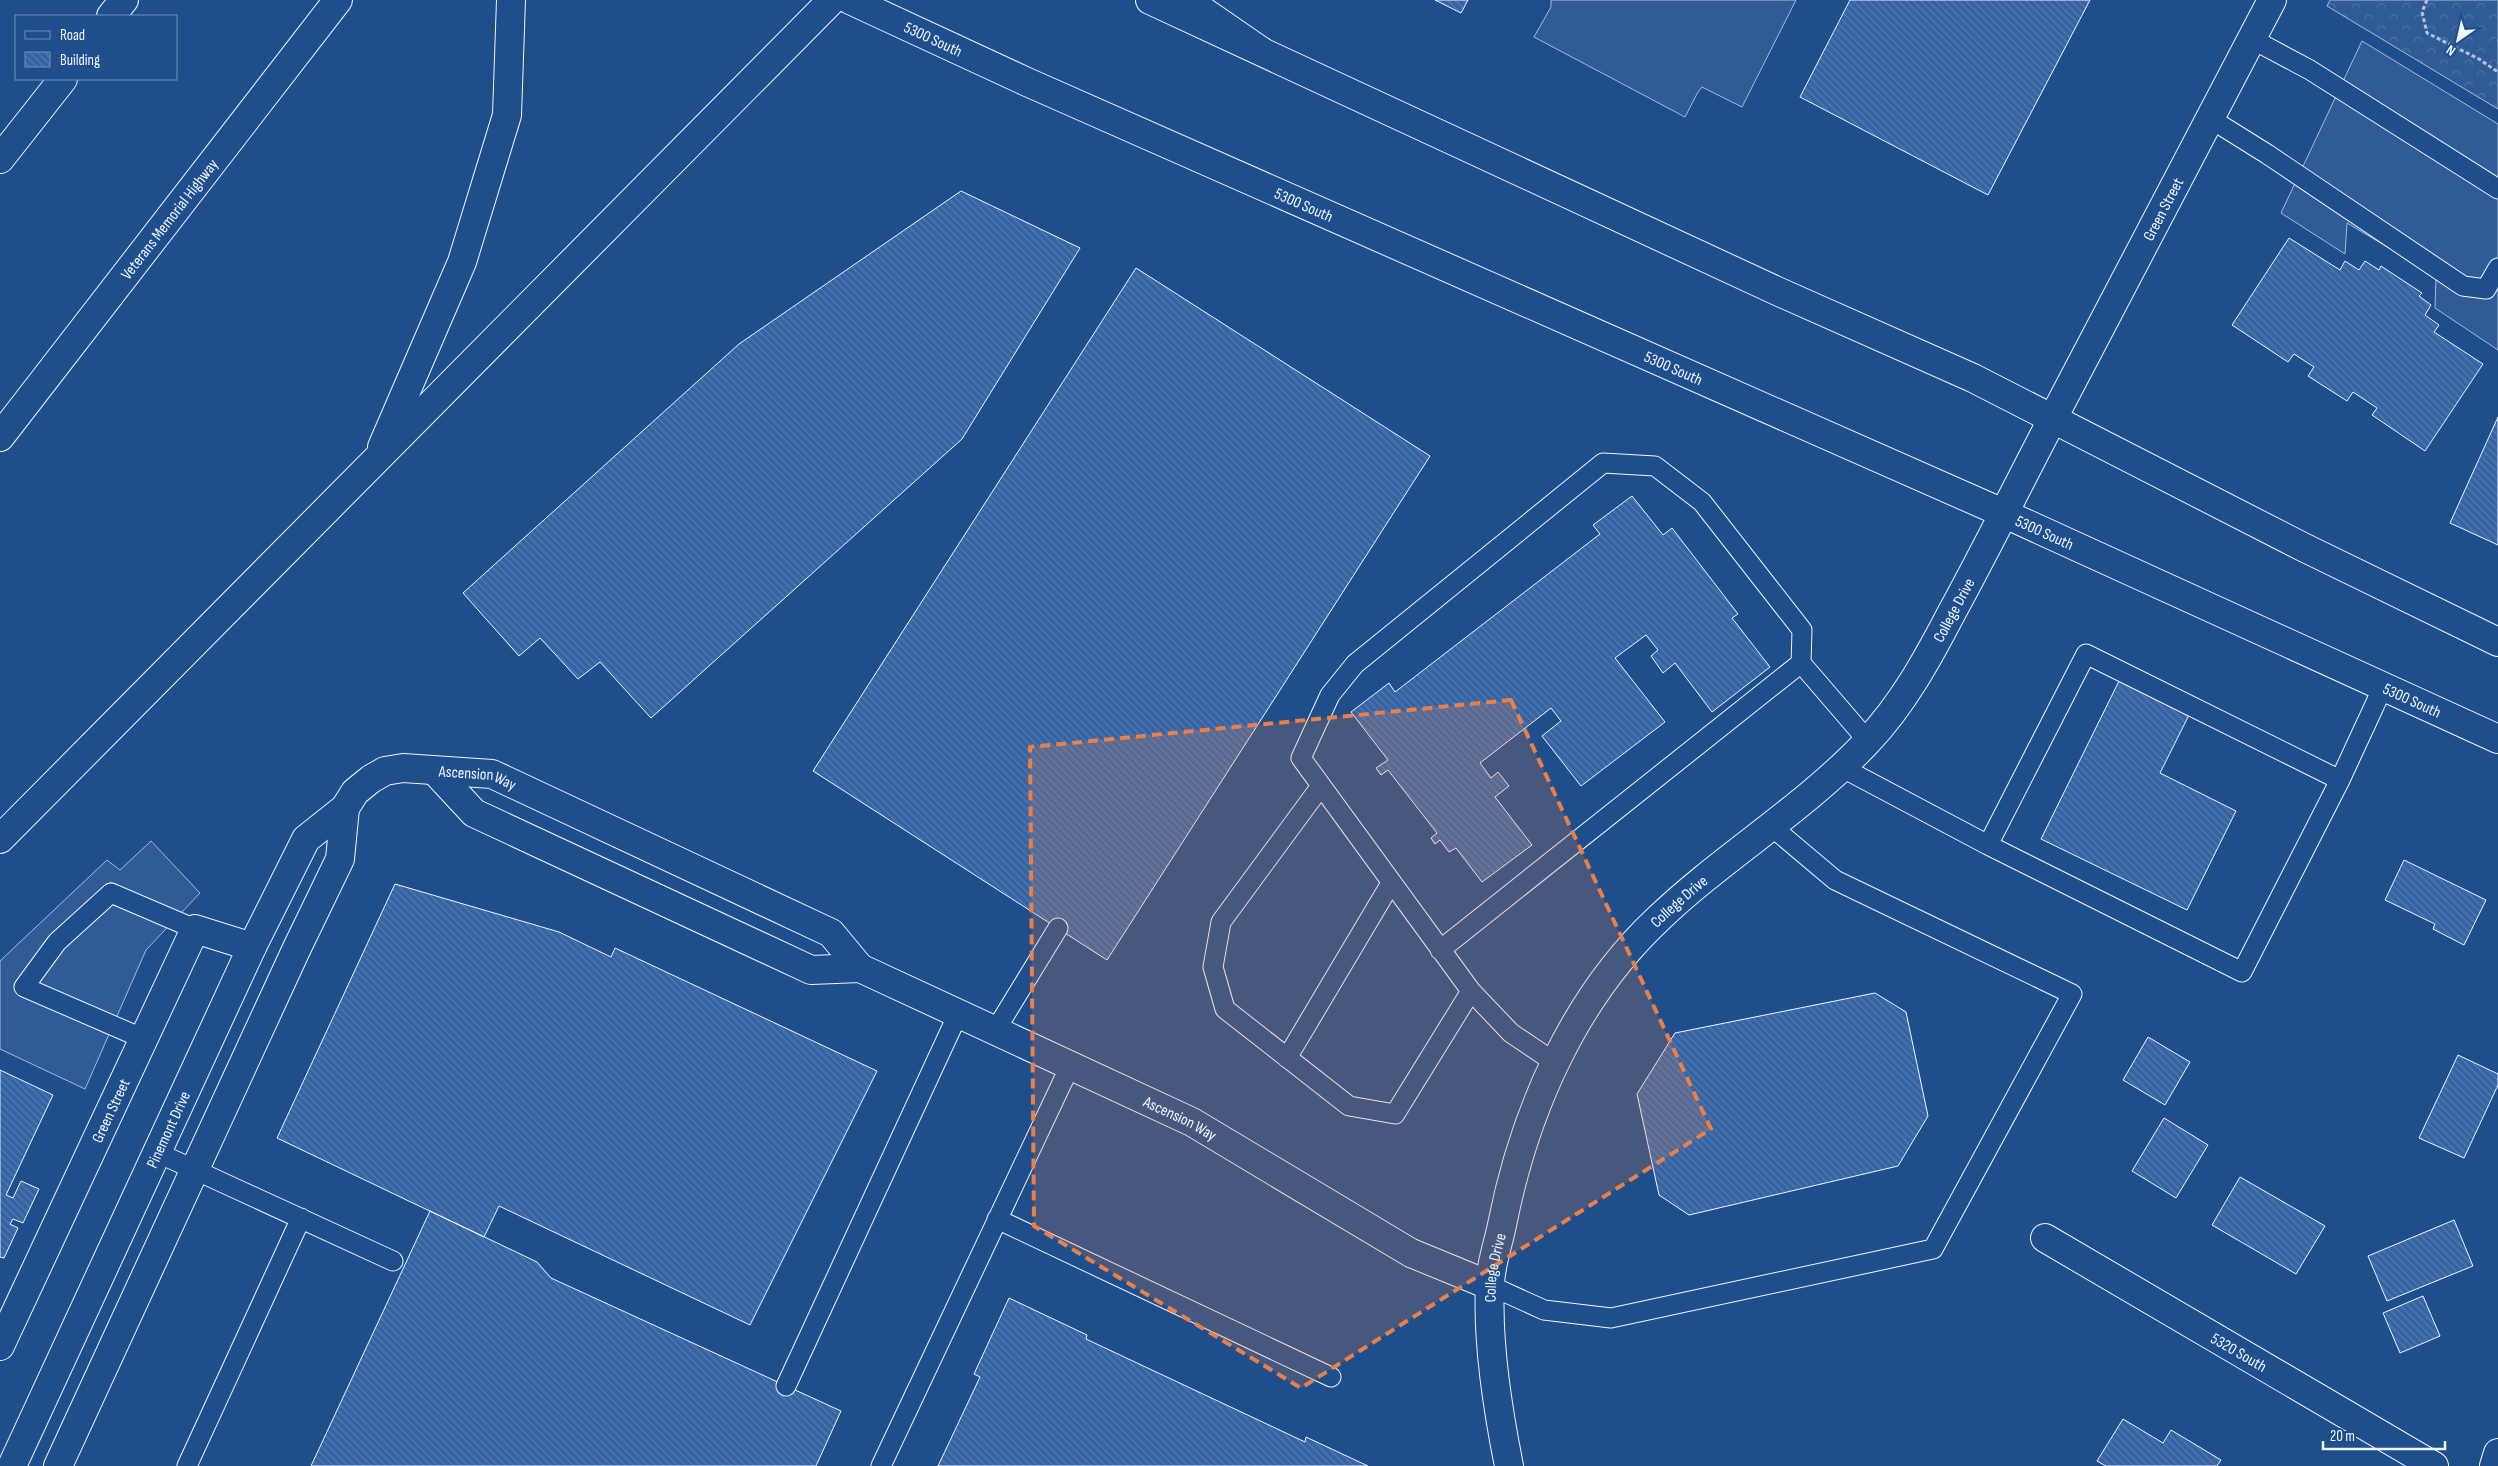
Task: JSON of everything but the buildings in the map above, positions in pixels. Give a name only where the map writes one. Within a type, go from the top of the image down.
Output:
[{"type":"main road","points":[[113,15],[124,0]]},
{"type":"main road","name":"Veterans Memorial Highway","points":[[0,438],[338,0]]},
{"type":"main road","points":[[375,462],[462,262],[508,115],[510,0]]},
{"type":"main road","points":[[0,839],[832,0]]},
{"type":"main road","name":"5300 South","points":[[850,0],[1027,82],[2003,513],[2498,739]]},
{"type":"main road","points":[[1150,0],[1777,291],[1973,378],[2303,547],[2498,642]]},
{"type":"main road","points":[[1187,0],[1261,51]]},
{"type":"main road","name":"Green Street","points":[[2053,418],[2082,358],[2211,119],[2272,0]]},
{"type":"main road","points":[[0,159],[62,80]]},
{"type":"main road","name":"College Drive","points":[[1509,1466],[1501,1426],[1492,1339],[1490,1285],[1509,1188],[1554,1062],[1600,986],[1628,950],[1658,919],[1771,826],[1868,741],[1917,676],[1977,567],[2053,418]]},
{"type":"main road","name":"Pinemont Drive","points":[[12,1466],[252,947],[306,839],[345,808],[355,792],[385,771],[403,768],[435,771]]},
{"type":"main road","name":"Ascension Way","points":[[435,771],[474,813],[811,970],[860,968]]},
{"type":"main road","name":"Ascension Way","points":[[435,771],[492,774],[831,933],[860,968],[1192,1122],[1411,1253],[1490,1285]]},
{"type":"main road","points":[[58,1466],[296,950],[340,859],[345,808]]},
{"type":"main road","points":[[195,929],[252,947]]},
{"type":"main road","name":"Green Street","points":[[0,1346],[195,929]]},
{"type":"main road","name":"5320 South","points":[[2045,1238],[2434,1466]]},
{"type":"main road","points":[[2494,1466],[2498,1453]]},
{"type":"lane","points":[[2252,40],[2310,70],[2498,189]]},
{"type":"lane","points":[[2211,119],[2267,154],[2463,286],[2486,289],[2498,268]]},
{"type":"lane","points":[[1554,1062],[1511,1033],[1471,992],[1301,758],[1330,694],[1355,664],[1603,463],[1655,466],[1702,502],[1802,630],[1801,663],[1868,741]]},
{"type":"lane","points":[[1988,846],[2086,654],[2340,780]]},
{"type":"lane","points":[[1440,950],[1801,663]]},
{"type":"lane","points":[[1840,767],[1988,846],[2242,972],[2340,780],[2383,686]]},
{"type":"lane","points":[[1321,786],[1221,922],[1212,967],[1225,1009],[1349,1106],[1395,1114],[1471,992]]},
{"type":"lane","points":[[1490,1285],[1544,1310],[1611,1318],[1933,1249],[2072,994],[1835,880],[1771,826]]},
{"type":"lane","points":[[1287,1058],[1391,883]]},
{"type":"lane","points":[[144,1039],[24,987],[57,942],[111,893],[195,929]]},
{"type":"lane","points":[[995,1032],[1058,928]]},
{"type":"lane","points":[[786,1386],[958,1014]]},
{"type":"lane","points":[[881,1466],[1070,1066]]},
{"type":"lane","points":[[156,1152],[394,1261]]},
{"type":"lane","points":[[187,1466],[301,1218]]},
{"type":"lane","points":[[998,1219],[1331,1376]]},
{"type":"path","points":[[2427,0],[2422,12],[2427,33],[2498,72]]},
{"type":"highlighted area","points":[[1511,700],[1711,1129],[1301,1388],[1034,1226],[1030,747]]},
{"type":"shaded area","points":[[1551,0],[1796,0],[1742,107],[1702,87],[1685,117],[1534,37],[1551,7]]},
{"type":"shaded area","points":[[2362,41],[2498,124],[2498,350],[2435,308],[2436,276],[2347,223],[2345,254],[2281,213]]},
{"type":"shaded area","points":[[151,841],[200,893],[146,950],[85,1089],[0,1049],[0,961],[107,860],[120,870]]},
{"type":"green space","points":[[2330,0],[2498,0],[2498,109],[2327,6]]}]
